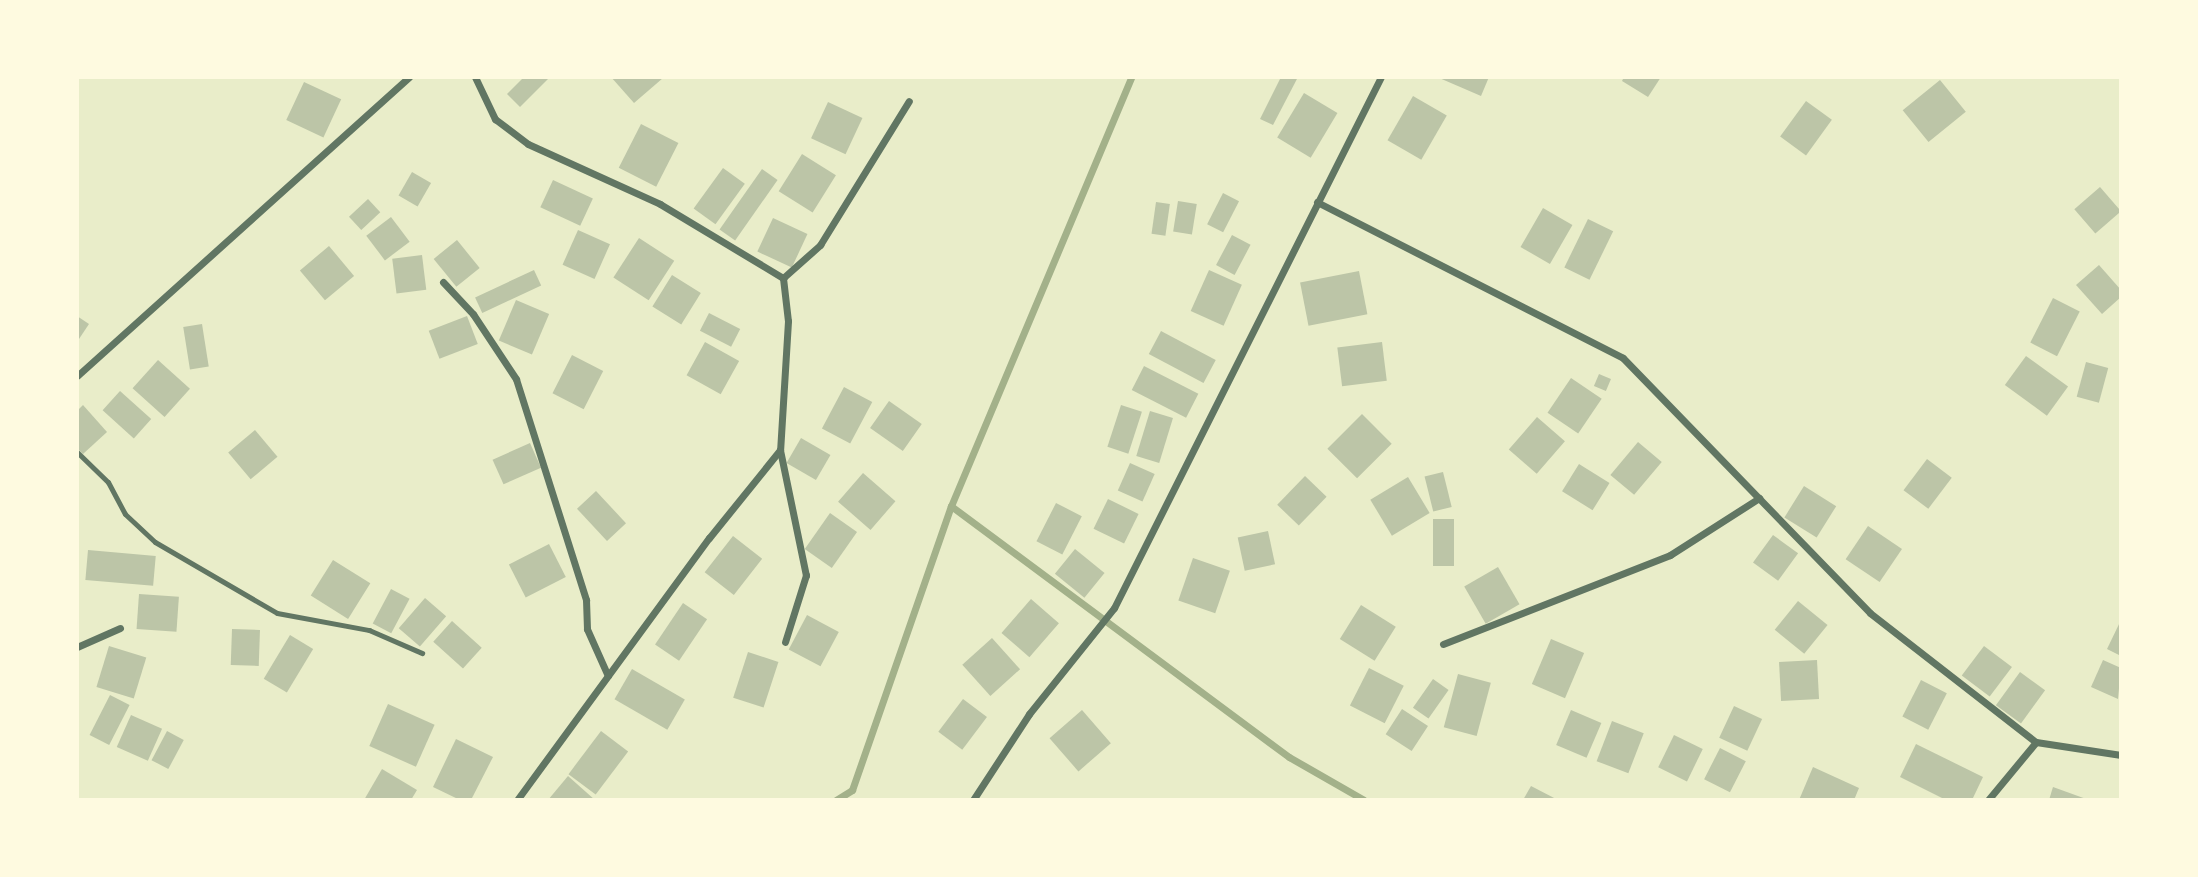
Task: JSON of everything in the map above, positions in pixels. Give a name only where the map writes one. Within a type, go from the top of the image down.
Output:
[{"type":"street","points":[[77,376],[409,77]]},
{"type":"street","points":[[475,77],[495,119],[528,144],[660,204],[783,278]]},
{"type":"street","points":[[973,800],[1029,714],[1114,608],[1381,77]]},
{"type":"street","points":[[783,278],[820,245],[909,101]]},
{"type":"street","points":[[1317,202],[1623,358],[1870,612],[2036,742],[2121,755]]},
{"type":"street","points":[[783,278],[788,321],[780,450],[806,575],[785,642]]},
{"type":"street","points":[[443,282],[473,314],[516,379],[586,600],[587,629],[608,676]]},
{"type":"street","points":[[517,800],[780,450]]},
{"type":"street","points":[[1443,644],[1670,555],[1759,498]]},
{"type":"street","points":[[77,647],[120,628]]},
{"type":"street","points":[[1988,800],[2036,742]]},
{"type":"lane","points":[[77,452],[108,482],[125,513],[155,542],[266,607],[277,613],[369,630],[422,653]]},
{"type":"building","points":[[524,77],[550,77],[520,107],[507,94]]},
{"type":"building","points":[[611,77],[662,77],[663,78],[634,103]]},
{"type":"building","points":[[1281,77],[1298,77],[1273,125],[1260,119]]},
{"type":"building","points":[[1437,77],[1489,77],[1481,96]]},
{"type":"building","points":[[1624,77],[1661,77],[1648,97],[1622,81]]},
{"type":"building","points":[[1940,80],[1966,112],[1928,142],[1903,110]]},
{"type":"building","points":[[304,82],[341,99],[323,137],[286,120]]},
{"type":"building","points":[[1304,93],[1337,113],[1311,158],[1277,138]]},
{"type":"building","points":[[1413,96],[1447,116],[1421,160],[1388,140]]},
{"type":"building","points":[[1806,101],[1832,120],[1806,155],[1780,137]]},
{"type":"building","points":[[828,102],[862,118],[846,154],[811,138]]},
{"type":"building","points":[[641,124],[678,143],[656,187],[619,168]]},
{"type":"building","points":[[802,154],[836,175],[813,213],[779,191]]},
{"type":"building","points":[[723,168],[745,184],[715,224],[694,208]]},
{"type":"building","points":[[762,169],[778,180],[735,241],[720,230]]},
{"type":"building","points":[[412,172],[431,183],[418,206],[398,195]]},
{"type":"building","points":[[553,180],[593,199],[580,226],[540,207]]},
{"type":"building","points":[[2100,187],[2121,211],[2095,233],[2074,209]]},
{"type":"building","points":[[1223,193],[1239,201],[1223,232],[1207,224]]},
{"type":"building","points":[[368,199],[380,212],[361,230],[349,217]]},
{"type":"building","points":[[1178,201],[1197,204],[1192,235],[1173,232]]},
{"type":"building","points":[[1156,202],[1170,204],[1165,236],[1152,234]]},
{"type":"building","points":[[1543,208],[1572,225],[1550,264],[1520,247]]},
{"type":"building","points":[[391,217],[410,242],[385,260],[366,236]]},
{"type":"building","points":[[773,218],[807,234],[792,268],[757,252]]},
{"type":"building","points":[[1588,219],[1613,231],[1589,280],[1564,268]]},
{"type":"building","points":[[578,230],[610,244],[595,279],[563,265]]},
{"type":"building","points":[[1232,235],[1251,245],[1235,275],[1216,265]]},
{"type":"building","points":[[639,238],[674,261],[649,300],[613,277]]},
{"type":"building","points":[[457,240],[480,268],[456,287],[434,259]]},
{"type":"building","points":[[329,246],[354,276],[325,300],[300,270]]},
{"type":"building","points":[[422,255],[426,290],[396,293],[392,259]]},
{"type":"building","points":[[2099,265],[2121,290],[2121,297],[2102,314],[2076,285]]},
{"type":"building","points":[[534,270],[541,285],[482,313],[475,297]]},
{"type":"building","points":[[1209,270],[1242,285],[1224,326],[1191,311]]},
{"type":"building","points":[[1359,271],[1367,314],[1308,326],[1300,282]]},
{"type":"building","points":[[672,275],[701,293],[681,324],[652,306]]},
{"type":"building","points":[[2053,298],[2080,312],[2057,356],[2030,343]]},
{"type":"building","points":[[516,300],[549,314],[532,355],[499,341]]},
{"type":"building","points":[[709,313],[740,329],[731,347],[700,331]]},
{"type":"building","points":[[77,316],[89,324],[77,342]]},
{"type":"building","points":[[467,316],[478,344],[439,359],[429,331]]},
{"type":"building","points":[[202,324],[209,366],[190,369],[183,327]]},
{"type":"building","points":[[1161,331],[1216,360],[1204,383],[1149,354]]},
{"type":"building","points":[[705,342],[739,361],[721,394],[687,375]]},
{"type":"building","points":[[1382,342],[1387,381],[1342,386],[1337,347]]},
{"type":"building","points":[[572,355],[603,371],[584,409],[552,393]]},
{"type":"building","points":[[2026,356],[2068,387],[2047,416],[2005,385]]},
{"type":"building","points":[[158,360],[190,389],[165,417],[133,388]]},
{"type":"building","points":[[2086,362],[2108,368],[2099,403],[2077,397]]},
{"type":"building","points":[[1144,366],[1198,394],[1186,418],[1132,390]]},
{"type":"building","points":[[1599,374],[1611,379],[1606,391],[1594,386]]},
{"type":"building","points":[[1571,378],[1602,399],[1578,434],[1548,413]]},
{"type":"building","points":[[844,387],[872,402],[850,444],[822,428]]},
{"type":"building","points":[[120,391],[151,419],[134,438],[103,410]]},
{"type":"building","points":[[889,401],[922,424],[903,451],[870,428]]},
{"type":"building","points":[[83,405],[107,432],[83,454],[77,448],[77,411]]},
{"type":"building","points":[[1121,405],[1142,412],[1128,454],[1107,447]]},
{"type":"building","points":[[1150,411],[1173,418],[1159,463],[1136,456]]},
{"type":"building","points":[[1362,414],[1392,444],[1357,478],[1327,449]]},
{"type":"building","points":[[1537,417],[1565,441],[1537,474],[1509,449]]},
{"type":"building","points":[[255,430],[277,457],[251,479],[228,452]]},
{"type":"building","points":[[801,438],[830,455],[816,480],[786,463]]},
{"type":"building","points":[[1638,442],[1662,462],[1634,495],[1610,475]]},
{"type":"building","points":[[530,443],[541,468],[504,484],[493,460]]},
{"type":"building","points":[[1927,459],[1952,478],[1928,509],[1904,490]]},
{"type":"building","points":[[1130,463],[1155,474],[1142,501],[1118,490]]},
{"type":"building","points":[[1579,464],[1610,483],[1593,510],[1562,491]]},
{"type":"building","points":[[1443,472],[1452,507],[1433,512],[1425,477]]},
{"type":"building","points":[[863,473],[895,501],[871,530],[838,502]]},
{"type":"building","points":[[1305,476],[1327,497],[1299,526],[1277,505]]},
{"type":"building","points":[[1408,477],[1430,513],[1392,536],[1370,500]]},
{"type":"building","points":[[1804,486],[1836,506],[1817,538],[1784,517]]},
{"type":"building","points":[[596,491],[626,523],[607,541],[577,509]]},
{"type":"building","points":[[1108,499],[1139,514],[1124,544],[1094,529]]},
{"type":"building","points":[[1056,503],[1082,516],[1062,554],[1036,541]]},
{"type":"building","points":[[830,513],[857,532],[832,568],[805,549]]},
{"type":"building","points":[[1433,519],[1454,519],[1454,566],[1433,566]]},
{"type":"building","points":[[1868,526],[1902,549],[1880,582],[1846,559]]},
{"type":"building","points":[[1268,531],[1275,564],[1245,571],[1238,537]]},
{"type":"building","points":[[1773,535],[1798,553],[1778,581],[1753,563]]},
{"type":"building","points":[[733,536],[762,559],[734,595],[705,572]]},
{"type":"building","points":[[549,544],[566,577],[526,597],[509,564]]},
{"type":"building","points":[[1075,549],[1105,573],[1084,598],[1055,574]]},
{"type":"building","points":[[88,550],[156,556],[153,586],[85,580]]},
{"type":"building","points":[[1193,558],[1230,571],[1215,613],[1178,601]]},
{"type":"building","points":[[333,560],[370,583],[348,619],[311,596]]},
{"type":"building","points":[[1498,567],[1520,604],[1486,624],[1464,586]]},
{"type":"building","points":[[391,589],[410,599],[391,633],[373,623]]},
{"type":"building","points":[[139,594],[179,597],[176,632],[137,629]]},
{"type":"building","points":[[425,598],[446,616],[420,647],[399,628]]},
{"type":"building","points":[[1031,599],[1059,623],[1029,657],[1001,633]]},
{"type":"building","points":[[1798,601],[1828,625],[1804,654],[1775,630]]},
{"type":"building","points":[[683,603],[707,619],[679,661],[655,644]]},
{"type":"building","points":[[1361,605],[1396,627],[1375,661],[1340,639]]},
{"type":"building","points":[[807,615],[839,632],[820,666],[789,649]]},
{"type":"building","points":[[2121,620],[2121,656],[2107,649]]},
{"type":"building","points":[[452,621],[482,648],[463,669],[433,642]]},
{"type":"building","points":[[232,629],[260,630],[259,666],[231,665]]},
{"type":"building","points":[[290,635],[313,649],[287,693],[264,679]]},
{"type":"building","points":[[992,638],[1020,669],[990,696],[962,665]]},
{"type":"building","points":[[1551,639],[1584,653],[1565,698],[1532,684]]},
{"type":"building","points":[[109,646],[146,657],[134,699],[96,687]]},
{"type":"building","points":[[1984,646],[2012,667],[1990,697],[1962,676]]},
{"type":"building","points":[[748,652],[778,662],[764,708],[733,698]]},
{"type":"building","points":[[1817,660],[1819,699],[1781,701],[1779,662]]},
{"type":"building","points":[[2103,660],[2121,668],[2118,699],[2091,687]]},
{"type":"building","points":[[1369,668],[1404,686],[1385,723],[1350,705]]},
{"type":"building","points":[[632,669],[685,700],[667,730],[614,699]]},
{"type":"building","points":[[2020,672],[2045,690],[2021,723],[1996,705]]},
{"type":"building","points":[[1458,674],[1491,683],[1477,736],[1444,727]]},
{"type":"building","points":[[1433,679],[1449,690],[1428,719],[1413,708]]},
{"type":"building","points":[[1921,680],[1947,693],[1928,730],[1902,717]]},
{"type":"building","points":[[110,695],[130,705],[109,745],[90,735]]},
{"type":"building","points":[[963,699],[987,717],[962,750],[938,732]]},
{"type":"building","points":[[388,704],[435,725],[416,767],[369,746]]},
{"type":"building","points":[[1734,706],[1762,719],[1747,751],[1719,738]]},
{"type":"building","points":[[1402,709],[1428,726],[1412,751],[1386,734]]},
{"type":"building","points":[[1082,710],[1111,743],[1078,771],[1050,738]]},
{"type":"building","points":[[1571,710],[1601,723],[1587,758],[1556,745]]},
{"type":"building","points":[[131,715],[162,729],[148,761],[117,747]]},
{"type":"building","points":[[1612,721],[1644,733],[1628,773],[1597,761]]},
{"type":"building","points":[[167,731],[184,740],[168,769],[152,760]]},
{"type":"building","points":[[601,731],[628,751],[596,795],[569,774]]},
{"type":"building","points":[[1674,735],[1703,749],[1687,781],[1658,767]]},
{"type":"building","points":[[456,739],[493,757],[471,800],[460,800],[433,787]]},
{"type":"building","points":[[1916,744],[1983,777],[1972,800],[1946,800],[1900,777]]},
{"type":"building","points":[[1720,748],[1746,761],[1730,792],[1704,779]]},
{"type":"building","points":[[1813,767],[1859,788],[1854,800],[1799,800]]},
{"type":"building","points":[[382,769],[417,790],[411,800],[364,800]]},
{"type":"building","points":[[568,776],[595,800],[548,800]]},
{"type":"building","points":[[1531,786],[1558,800],[1523,800]]},
{"type":"building","points":[[2053,787],[2089,800],[2049,800]]},
{"type":"waterway","points":[[836,800],[852,790],[951,506],[1131,77]]},
{"type":"waterway","points":[[951,506],[1289,757],[1364,800]]}]
